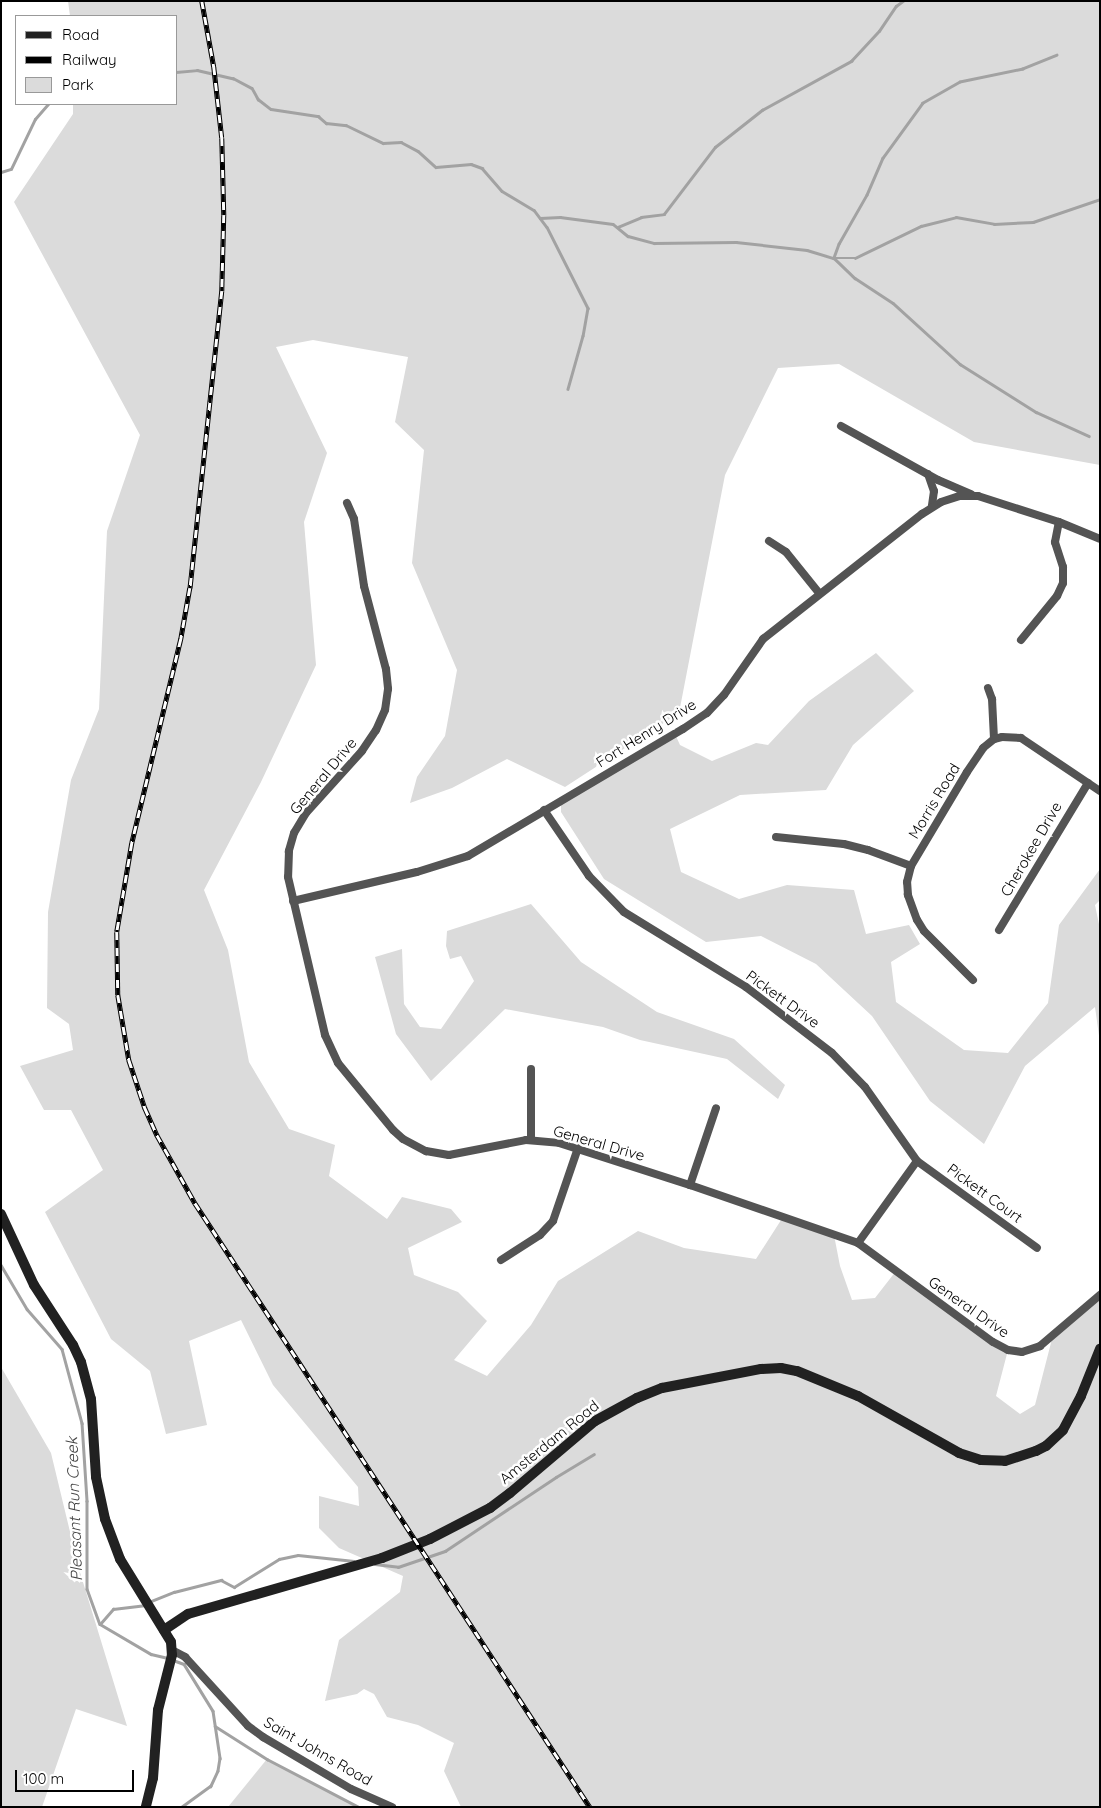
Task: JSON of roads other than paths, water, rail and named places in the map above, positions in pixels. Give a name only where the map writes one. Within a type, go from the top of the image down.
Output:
[{"type":"street","points":[[841,426],[928,474],[978,496]]},
{"type":"street","points":[[928,474],[934,491],[932,506]]},
{"type":"street","name":"Fort Henry Drive","points":[[293,901],[447,864],[487,847],[544,810],[697,721],[724,695],[763,639],[818,593],[932,506],[951,498],[978,496],[1059,522],[1100,539]]},
{"type":"street","name":"General Drive","points":[[347,503],[354,519],[364,586],[386,669],[388,689],[384,710],[376,730],[362,752],[306,813],[294,832],[288,865],[293,901],[325,1036],[338,1063],[394,1130],[403,1139],[426,1151],[449,1155],[531,1140],[559,1143],[690,1185],[858,1243],[993,1342],[1008,1350],[1022,1352],[1040,1346],[1100,1295]]},
{"type":"street","points":[[1021,640],[1058,596],[1063,584],[1063,567],[1055,542],[1059,522]]},
{"type":"street","points":[[769,541],[786,552],[818,593]]},
{"type":"street","points":[[988,688],[992,699],[994,739],[1002,737],[1021,738],[1100,791]]},
{"type":"street","name":"Morris Road","points":[[973,980],[924,931],[917,920],[908,895],[907,882],[912,866],[967,772],[983,748],[994,739]]},
{"type":"street","name":"Cherokee Drive","points":[[999,930],[1088,783]]},
{"type":"street","name":"Pickett Drive","points":[[544,810],[589,876],[624,912],[746,987],[832,1053],[865,1087],[917,1161]]},
{"type":"street","points":[[776,837],[844,844],[868,850],[912,866]]},
{"type":"street","points":[[530,1069],[531,1140]]},
{"type":"street","points":[[690,1185],[716,1108]]},
{"type":"street","points":[[501,1260],[536,1238],[553,1221],[578,1148]]},
{"type":"street","points":[[858,1243],[917,1161]]},
{"type":"street","name":"Pickett Court","points":[[917,1161],[1037,1248]]},
{"type":"street","points":[[1,1214],[34,1285],[73,1345],[81,1362],[91,1399],[96,1477],[105,1519],[120,1559],[164,1630],[172,1652],[158,1710],[153,1778],[146,1807]]},
{"type":"street","name":"Amsterdam Road","points":[[164,1630],[188,1614],[382,1558],[430,1539],[490,1508],[595,1421],[637,1398],[662,1388],[761,1369],[781,1368],[797,1371],[858,1396],[960,1453],[981,1460],[1005,1461],[1036,1452],[1046,1446],[1062,1430],[1081,1396],[1100,1349]]},
{"type":"street","name":"Saint Johns Road","points":[[172,1652],[185,1657],[248,1726],[263,1737],[351,1789],[392,1807]]},
{"type":"waterway","points":[[618,227],[641,217],[664,214],[715,147],[762,110],[851,61],[879,31],[896,6],[903,1]]},
{"type":"waterway","points":[[1057,55],[1023,69],[960,82],[923,103],[883,158],[867,195],[839,244],[834,258],[855,278],[893,303],[960,364],[1036,412],[1089,436]]},
{"type":"waterway","points":[[178,72],[197,70],[233,78],[252,88],[258,99],[271,109],[318,116],[326,123],[346,125],[383,143],[401,142],[418,151],[436,167],[471,164],[482,168],[502,191],[534,210],[547,227],[588,308],[583,336],[568,389]]},
{"type":"waterway","points":[[1,172],[11,169],[35,119],[47,105]]},
{"type":"waterway","points":[[540,218],[560,217],[613,224],[628,236],[654,243],[736,242],[807,250],[834,258],[855,258],[921,226],[956,217],[994,224],[1033,222],[1100,199]]},
{"type":"waterway","name":"Pleasant Run Creek","points":[[1,1265],[27,1309],[62,1349],[82,1423],[87,1501],[87,1589],[100,1624],[151,1654],[168,1658]]},
{"type":"waterway","points":[[375,1564],[398,1567],[445,1551],[594,1454]]},
{"type":"waterway","points":[[149,1602],[174,1592],[221,1580],[234,1587],[279,1559],[298,1555],[354,1561]]},
{"type":"waterway","points":[[100,1624],[113,1609],[144,1605]]},
{"type":"waterway","points":[[173,1660],[184,1664],[213,1711],[220,1758],[218,1771],[211,1786],[182,1807]]},
{"type":"waterway","name":"Pleasant Run Creek","points":[[215,1726],[267,1759],[359,1807]]},
{"type":"railway","points":[[202,1],[214,67],[222,138],[224,215],[222,291],[190,588],[181,639],[132,843],[117,932],[118,995],[129,1060],[145,1108],[157,1135],[195,1203],[590,1807]]}]
